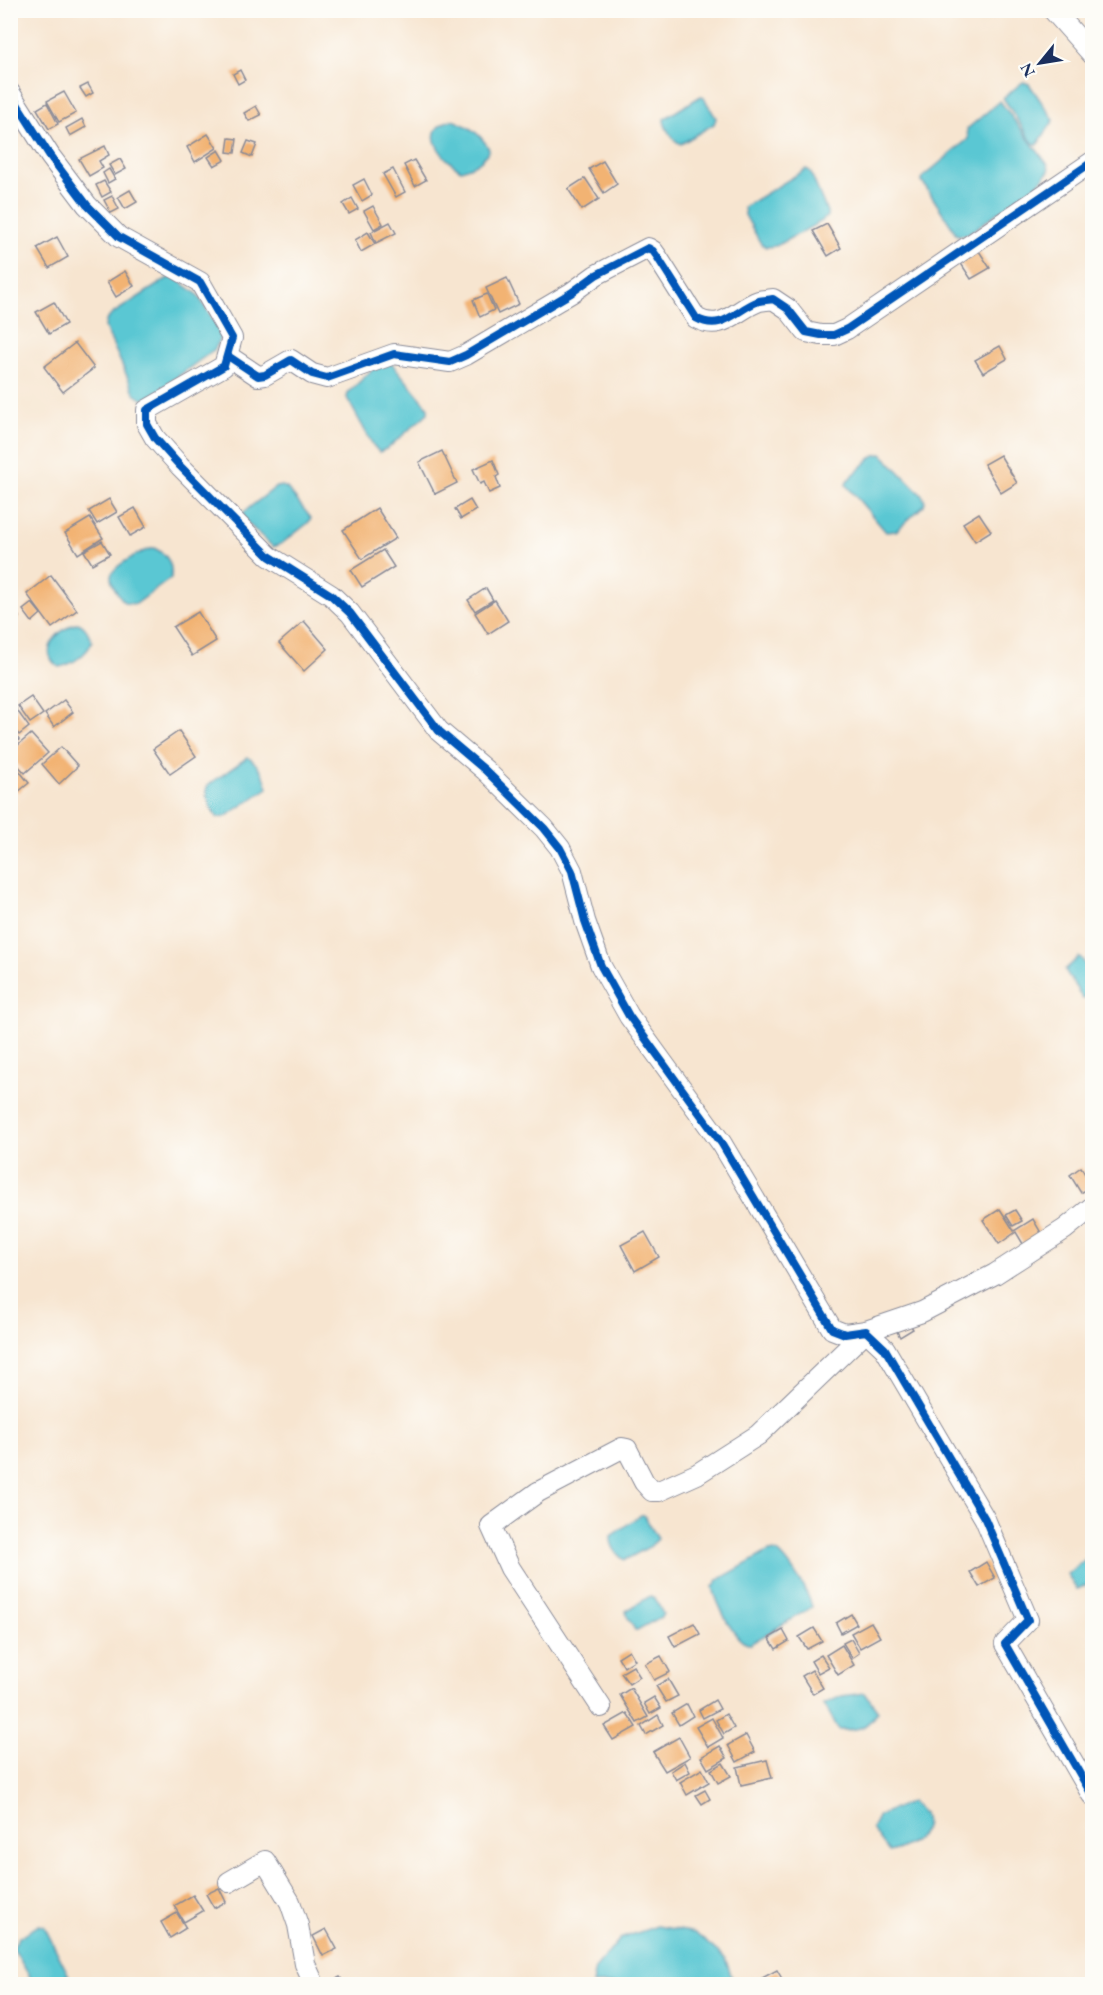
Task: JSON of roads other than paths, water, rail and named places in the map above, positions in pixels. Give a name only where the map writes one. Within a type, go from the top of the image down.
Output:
[{"type":"street","points":[[1053,10],[1092,54]]},
{"type":"street","points":[[10,93],[50,156],[87,205],[118,237],[200,282],[232,338],[224,366],[147,410],[147,424],[155,438],[269,556],[331,595],[350,613],[439,731],[485,770],[544,828],[560,848],[572,872],[585,921],[601,966],[629,1016],[722,1144],[832,1329],[845,1334],[866,1331],[922,1312],[995,1274],[1065,1229],[1092,1207]]},
{"type":"street","points":[[228,356],[258,376],[265,375],[291,360],[312,374],[327,378],[394,354],[450,362],[466,355],[571,293],[596,275],[648,248],[658,258],[696,318],[705,323],[722,322],[758,301],[773,299],[788,309],[806,332],[834,335],[866,317],[1092,162]]},
{"type":"street","points":[[601,1707],[510,1568],[491,1526],[538,1492],[622,1448],[627,1449],[644,1482],[654,1492],[697,1474],[758,1435],[866,1331]]},
{"type":"street","points":[[866,1331],[885,1349],[985,1520],[1028,1620],[1005,1644],[1092,1795]]},
{"type":"street","points":[[229,1882],[265,1861],[290,1902],[298,1925],[305,1964],[314,1984]]},
{"type":"water","points":[[1023,82],[1029,84],[1054,120],[1037,145],[1032,142],[1003,98]]},
{"type":"water","points":[[701,96],[716,118],[714,124],[681,144],[670,133],[664,119]]},
{"type":"water","points":[[1000,101],[1048,165],[1049,171],[1037,185],[966,235],[957,235],[922,181],[923,177],[968,139],[967,129]]},
{"type":"water","points":[[452,120],[473,131],[489,149],[481,160],[461,170],[441,152],[434,137],[436,130],[442,124]]},
{"type":"water","points":[[806,169],[810,171],[827,216],[776,246],[766,247],[761,244],[745,215],[744,207]]},
{"type":"water","points":[[174,277],[197,294],[222,334],[215,349],[147,399],[142,399],[135,394],[105,327],[106,321],[112,314],[168,278]]},
{"type":"water","points":[[389,360],[424,402],[428,413],[388,448],[379,452],[347,398],[348,393],[376,366]]},
{"type":"water","points":[[882,454],[922,495],[925,501],[924,505],[896,531],[886,532],[846,485],[847,481],[871,458]]},
{"type":"water","points":[[276,487],[287,488],[311,518],[308,523],[281,544],[273,547],[241,517],[245,511]]},
{"type":"water","points":[[154,548],[168,560],[171,578],[136,604],[125,603],[112,584],[112,573],[129,559]]},
{"type":"water","points":[[78,623],[85,628],[92,642],[87,651],[78,658],[59,667],[52,661],[50,654],[53,641],[64,630]]},
{"type":"water","points":[[248,757],[261,771],[268,788],[225,817],[218,818],[209,803],[207,786]]},
{"type":"water","points":[[1079,957],[1092,975],[1092,994],[1083,999],[1065,970]]},
{"type":"water","points":[[644,1515],[658,1539],[651,1546],[625,1560],[615,1550],[611,1536]]},
{"type":"water","points":[[769,1551],[781,1554],[804,1588],[812,1607],[750,1644],[744,1642],[732,1630],[713,1587],[718,1580]]},
{"type":"water","points":[[1092,1554],[1092,1583],[1077,1589],[1067,1574]]},
{"type":"water","points":[[650,1596],[655,1598],[663,1614],[635,1630],[626,1611]]},
{"type":"water","points":[[865,1693],[878,1711],[870,1722],[862,1727],[839,1730],[824,1704],[842,1696]]},
{"type":"water","points":[[911,1802],[921,1810],[925,1818],[922,1833],[908,1845],[889,1852],[872,1829],[879,1815]]},
{"type":"water","points":[[39,1925],[44,1926],[69,1976],[70,1979],[66,1984],[34,1984],[13,1948],[18,1938]]},
{"type":"water","points":[[657,1926],[695,1933],[725,1958],[734,1984],[592,1984],[595,1969],[620,1939]]}]
